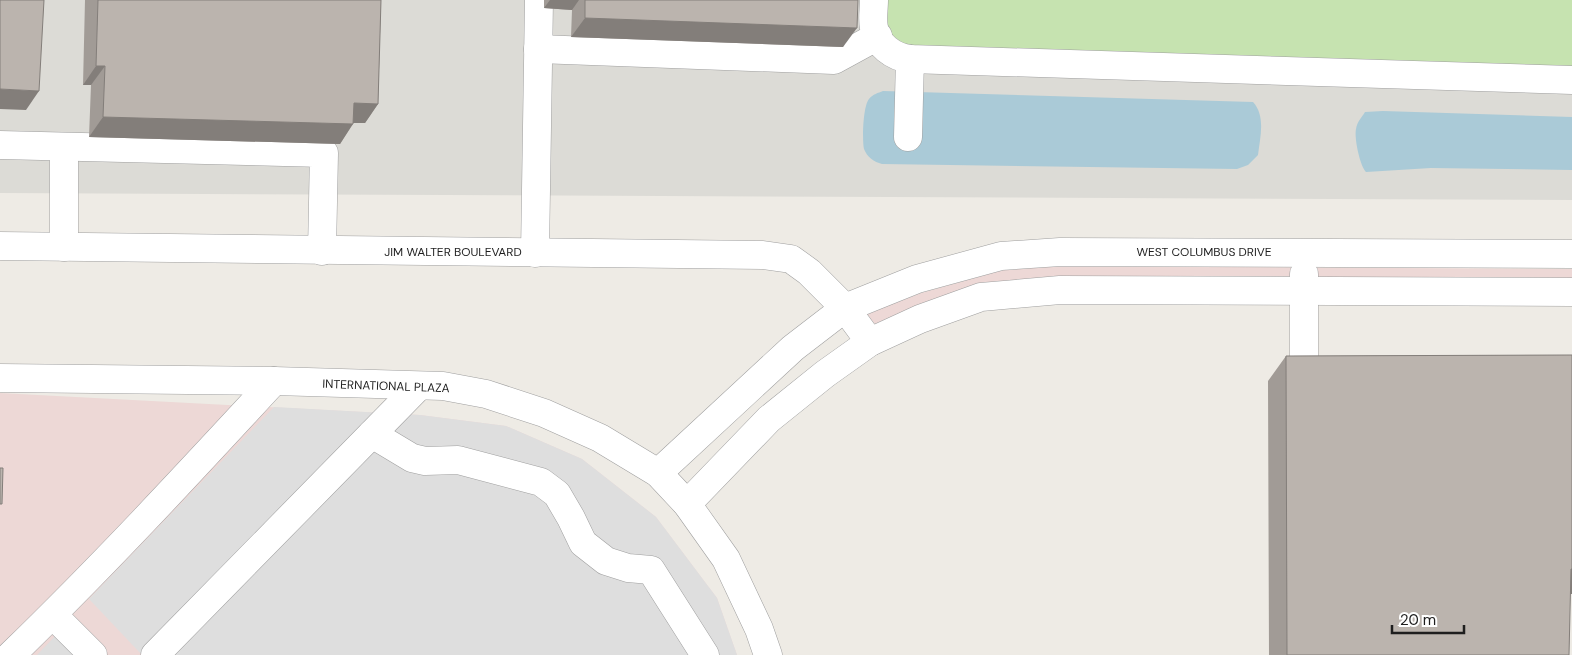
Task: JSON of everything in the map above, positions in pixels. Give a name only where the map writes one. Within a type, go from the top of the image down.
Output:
[{"type":"street","points":[[535,253],[539,0]]},
{"type":"street","points":[[874,0],[874,28],[883,47],[892,53],[910,59],[1572,80]]},
{"type":"street","points":[[538,49],[834,60],[878,36]]},
{"type":"street","points":[[908,137],[910,59]]},
{"type":"street","points":[[0,145],[324,153],[322,251]]},
{"type":"street","points":[[64,147],[64,247]]},
{"type":"street","name":"JIM WALTER BOULEVARD","points":[[0,246],[763,255],[792,259],[809,272],[845,308],[870,342]]},
{"type":"street","name":"WEST COLUMBUS DRIVE","points":[[658,473],[793,348],[845,308],[917,279],[1001,256],[1060,252],[1572,254]]},
{"type":"street","points":[[1304,253],[1304,374]]},
{"type":"street","points":[[687,504],[769,420],[825,374],[870,342],[920,319],[982,297],[1060,290],[1572,292]]},
{"type":"street","name":"INTERNATIONAL PLAZA","points":[[0,378],[274,381],[443,386],[486,394],[544,413],[600,438],[658,473],[687,504],[726,558],[768,655]]},
{"type":"street","points":[[11,655],[203,458],[274,381]]},
{"type":"street","points":[[155,655],[419,386]]},
{"type":"street","points":[[372,434],[412,458],[425,461],[458,460],[541,482],[557,494],[583,543],[606,560],[628,568],[651,570],[705,655]]},
{"type":"street","points":[[53,614],[93,655]]},
{"type":"shaded area","points":[[0,0],[1572,0],[1572,200],[0,193]]},
{"type":"shaded area","points":[[1061,266],[1572,269],[1572,278],[1060,276],[978,284],[916,306],[875,324],[866,314],[921,293],[1003,270]]},
{"type":"shaded area","points":[[0,393],[420,415],[506,426],[582,459],[656,517],[717,598],[737,655],[0,655]]},
{"type":"shaded area","points":[[274,407],[420,415],[506,426],[582,459],[656,517],[717,598],[737,655],[142,655],[89,599]]},
{"type":"shaded area","points":[[59,632],[89,655],[37,655]]},
{"type":"green space","points":[[883,0],[1572,0],[1572,66],[915,48],[893,36],[885,18]]},
{"type":"water","points":[[883,91],[1253,102],[1260,114],[1261,134],[1258,155],[1248,165],[1237,169],[882,164],[871,159],[865,152],[863,131],[864,116],[869,99]]},
{"type":"water","points":[[1365,112],[1572,117],[1572,170],[1431,168],[1366,172],[1358,152],[1356,133],[1358,122]]},
{"type":"building","points":[[0,0],[44,0],[39,91],[0,89]]},
{"type":"building","points":[[98,0],[381,0],[378,104],[354,103],[353,124],[103,117],[105,66],[96,66]]},
{"type":"building","points":[[585,0],[858,0],[857,28],[585,18]]},
{"type":"building","points":[[1572,355],[1572,569],[1569,655],[1287,655],[1286,356]]},
{"type":"building","points":[[0,468],[3,468],[2,504],[0,504]]}]
